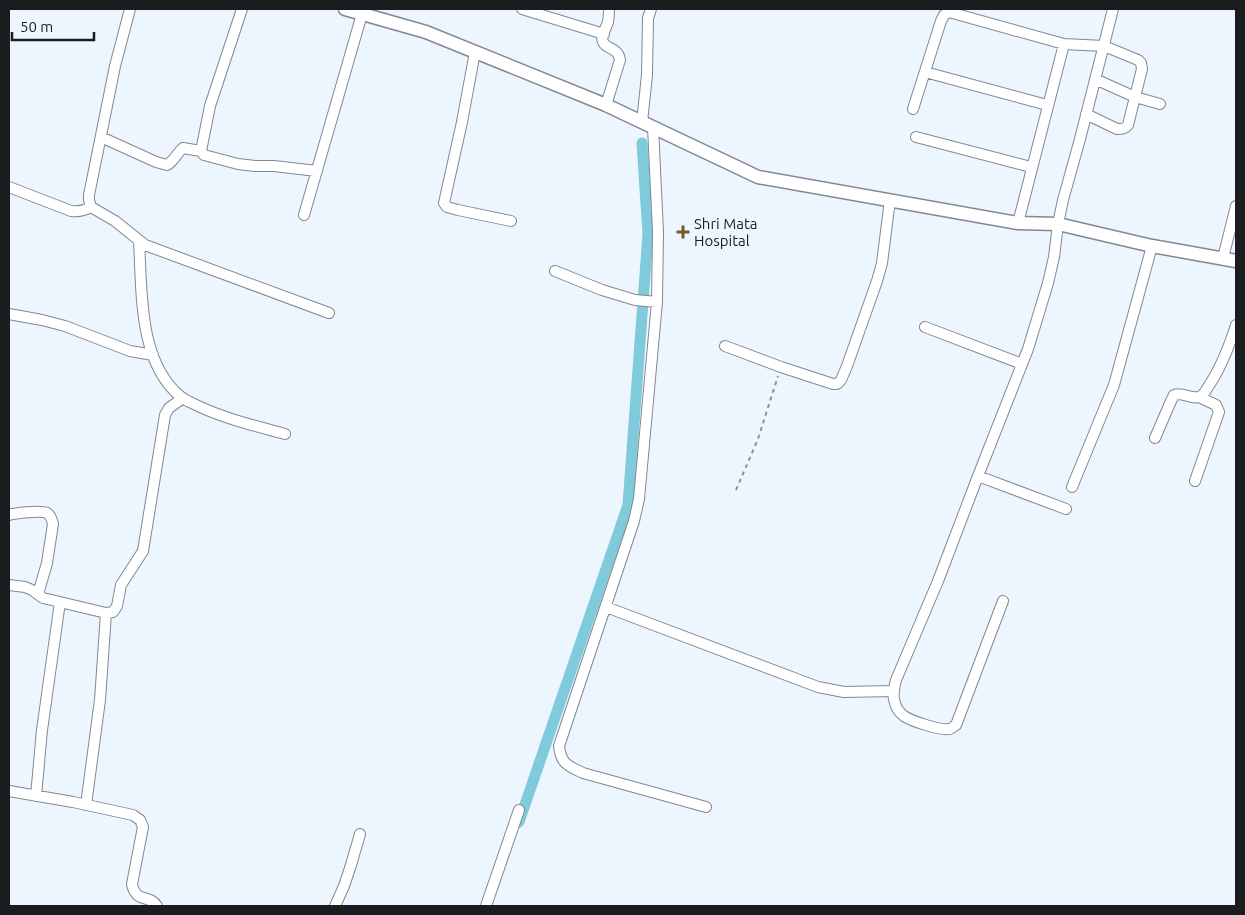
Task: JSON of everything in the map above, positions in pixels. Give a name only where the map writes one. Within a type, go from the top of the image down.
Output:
[{"type":"street","points":[[130,9],[115,66],[89,195],[91,207],[115,221],[145,245],[160,252],[329,313]]},
{"type":"street","points":[[201,151],[210,106],[242,9]]},
{"type":"street","points":[[344,9],[426,32],[606,105],[758,177],[1018,223],[1058,224],[1152,246],[1236,260]]},
{"type":"street","points":[[522,9],[604,34]]},
{"type":"street","points":[[606,105],[620,60],[617,52],[604,44],[602,40],[608,21],[609,9]]},
{"type":"street","points":[[651,9],[648,18],[648,124],[658,232],[655,302],[639,500],[634,521],[559,746],[561,757],[567,765],[583,773],[706,807]]},
{"type":"street","points":[[1003,601],[956,725],[951,729],[942,729],[904,716],[894,702],[893,691],[896,680],[938,581],[1022,364],[1048,283],[1063,200],[1113,9]]},
{"type":"street","points":[[912,109],[941,21],[947,12],[953,10],[979,20],[1064,44],[1104,46],[1141,63],[1142,69],[1128,125],[1125,128],[1117,129],[1086,114]]},
{"type":"street","points":[[304,215],[362,14]]},
{"type":"street","points":[[1018,223],[1031,166],[1064,44]]},
{"type":"street","points":[[475,52],[444,203],[447,207],[458,210],[511,221]]},
{"type":"street","points":[[925,72],[1048,105]]},
{"type":"street","points":[[1095,79],[1135,97],[1160,104]]},
{"type":"street","points":[[101,137],[156,162],[168,165],[183,148],[201,151],[204,155],[238,164],[274,166],[317,172]]},
{"type":"street","points":[[916,137],[1031,166]]},
{"type":"street","points":[[9,187],[71,211],[84,211],[91,207]]},
{"type":"street","points":[[725,346],[781,367],[837,384],[847,366],[877,281],[882,263],[890,200]]},
{"type":"street","points":[[1222,258],[1236,206]]},
{"type":"street","points":[[139,240],[146,333],[152,355],[166,382],[182,398],[233,420],[285,434]]},
{"type":"street","points":[[1072,487],[1114,385],[1152,246]]},
{"type":"street","points":[[555,271],[602,290],[635,300],[655,302]]},
{"type":"street","points":[[9,314],[65,326],[130,351],[152,355]]},
{"type":"street","points":[[1155,438],[1174,395],[1180,393],[1194,398],[1203,395],[1215,377],[1227,352],[1236,325]]},
{"type":"street","points":[[925,327],[1022,364]]},
{"type":"street","points":[[1195,481],[1219,412],[1216,405],[1199,397]]},
{"type":"street","points":[[9,585],[25,587],[44,598],[106,613],[113,612],[117,606],[122,585],[143,551],[166,415],[169,408],[182,398]]},
{"type":"street","points":[[978,476],[1066,509]]},
{"type":"street","points":[[9,515],[44,512],[49,514],[51,518],[53,524],[48,563],[38,594]]},
{"type":"street","points":[[36,796],[60,602]]},
{"type":"street","points":[[606,607],[818,687],[844,692],[893,691]]},
{"type":"street","points":[[86,805],[100,700],[106,613]]},
{"type":"street","points":[[9,791],[133,815],[140,820],[142,837],[132,884],[136,895],[154,902],[157,906]]},
{"type":"street","points":[[486,906],[519,810]]},
{"type":"street","points":[[335,906],[349,872],[360,834]]},
{"type":"path","points":[[736,490],[758,439],[781,367]]},
{"type":"waterway","points":[[519,822],[628,505],[648,234],[642,143]]},
{"type":"place","name":"Shri Mata Hospital","points":[[683,232]]}]
